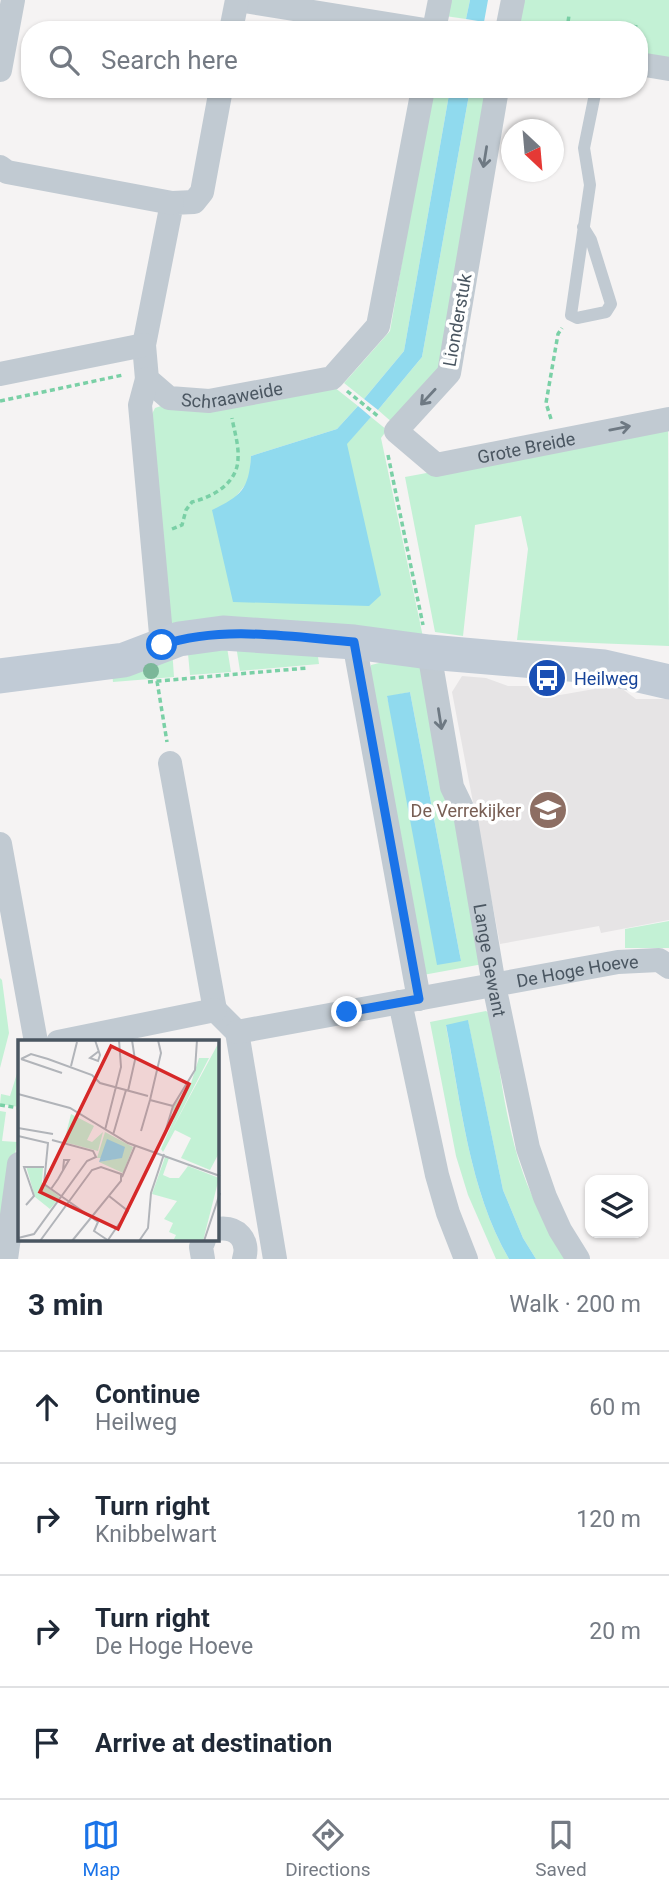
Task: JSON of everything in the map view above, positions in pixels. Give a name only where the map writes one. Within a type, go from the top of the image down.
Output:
[{"type":"street","points":[[0,70],[13,0]]},
{"type":"street","points":[[233,21],[237,0],[369,21]]},
{"type":"street","points":[[436,21],[440,0]]},
{"type":"street","points":[[509,21],[513,0]]},
{"type":"street","points":[[648,66],[669,69]]},
{"type":"street","points":[[0,167],[6,172],[172,203],[194,202],[202,192],[218,98]]},
{"type":"street","points":[[332,378],[378,326],[421,98]]},
{"type":"street","name":"Lionderstuk","points":[[396,431],[449,373],[495,98]]},
{"type":"street","points":[[162,645],[140,405],[146,374],[144,345],[172,203]]},
{"type":"street","points":[[0,374],[144,345]]},
{"type":"street","name":"Schraaweide","points":[[146,374],[169,398],[209,401],[332,378]]},
{"type":"street","name":"Grote Breide","points":[[396,431],[436,465],[669,419]]},
{"type":"street","points":[[0,676],[124,660],[179,639],[223,633],[354,642],[429,652],[604,667],[669,682]]},
{"type":"street","points":[[354,642],[437,1175],[466,1259]]},
{"type":"street","name":"Lange Gewant","points":[[429,652],[452,787],[465,814],[494,985],[528,1147],[545,1197],[560,1230],[578,1259]]},
{"type":"street","points":[[170,763],[215,1010],[237,1032],[274,1249],[245,1252],[242,1237],[236,1231],[219,1229]]},
{"type":"street","points":[[0,844],[36,1040]]},
{"type":"street","name":"De Hoge Hoeve","points":[[237,1032],[618,962],[659,960],[669,967]]},
{"type":"street","points":[[68,1040],[215,1010]]},
{"type":"street","points":[[6,1259],[18,1171]]},
{"type":"street","points":[[203,1259],[201,1247],[204,1241]]},
{"type":"lane","points":[[583,227],[592,240],[611,304],[606,312],[577,318],[571,315],[583,227],[590,185],[584,148],[594,98]]},
{"type":"path","points":[[568,21],[569,15]]},
{"type":"path","points":[[557,441],[546,403],[558,334],[571,315]]},
{"type":"path","points":[[0,401],[146,374]]},
{"type":"path","points":[[332,378],[396,431],[386,444],[429,652]]},
{"type":"path","points":[[160,531],[181,525],[192,502],[206,499],[224,487],[236,471],[238,457],[229,398]]},
{"type":"path","points":[[137,683],[312,668]]},
{"type":"path","points":[[158,681],[170,763]]},
{"type":"path","points":[[0,1105],[18,1108]]},
{"type":"shaded area","name":"De Verrekijker","points":[[462,676],[486,678],[508,686],[544,686],[544,694],[560,695],[617,685],[636,699],[669,699],[669,920],[601,933],[599,926],[500,944],[452,692]]},
{"type":"green space","points":[[448,0],[470,0],[466,19],[445,16]]},
{"type":"green space","points":[[518,0],[669,0],[669,59],[648,56],[648,21],[514,21]]},
{"type":"green space","points":[[430,98],[448,98],[404,351],[364,399],[344,383],[390,331]]},
{"type":"green space","points":[[468,98],[488,98],[442,368],[394,424],[378,410],[422,357]]},
{"type":"green space","points":[[334,387],[358,406],[337,429],[251,456],[250,479],[233,500],[233,601],[347,443],[371,417],[387,430],[381,438],[423,637],[171,628],[151,416],[155,408]]},
{"type":"green space","points":[[668,428],[669,646],[517,640],[528,549],[521,516],[475,525],[463,636],[435,632],[405,477]]},
{"type":"green space","points":[[235,639],[316,642],[319,664],[240,671]]},
{"type":"green space","points":[[226,641],[231,672],[190,675],[187,643]]},
{"type":"green space","points":[[172,648],[174,677],[113,682],[111,666]]},
{"type":"green space","points":[[383,662],[417,664],[423,672],[456,811],[483,964],[423,975],[369,674],[371,665]],"holes":[[[410,692],[461,961],[387,697]]]},
{"type":"green space","points":[[669,921],[669,948],[625,948],[625,929]]},
{"type":"green space","points":[[0,978],[9,1033],[0,1068]]},
{"type":"green space","points":[[486,1011],[490,1014],[507,1114],[523,1173],[537,1206],[568,1259],[536,1259],[523,1238],[503,1190],[468,1021],[446,1026],[475,1175],[495,1232],[509,1259],[496,1259],[468,1195],[456,1156],[430,1022]]},
{"type":"green space","points":[[18,1070],[18,1107],[0,1104],[1,1094],[10,1096]]},
{"type":"green space","points":[[0,1111],[6,1112],[2,1141],[17,1142],[0,1244]]},
{"type":"water","points":[[470,0],[488,0],[484,21],[466,19]]},
{"type":"water","points":[[448,98],[468,98],[422,357],[378,410],[364,399],[404,351]]},
{"type":"water","points":[[358,406],[371,417],[347,444],[381,595],[369,606],[233,602],[212,510],[242,490],[248,476],[251,456],[337,429]]},
{"type":"water","points":[[410,692],[461,961],[437,965],[387,696]]},
{"type":"water","points":[[468,1020],[503,1190],[523,1238],[536,1259],[509,1259],[495,1232],[475,1175],[446,1025]]},
{"type":"place","name":"Heilweg","points":[[547,678]]},
{"type":"place","name":"De Verrekijker","points":[[548,810]]},
{"type":"route","points":[[162,645],[179,639],[223,633],[354,642],[419,999],[347,1012]]}]
